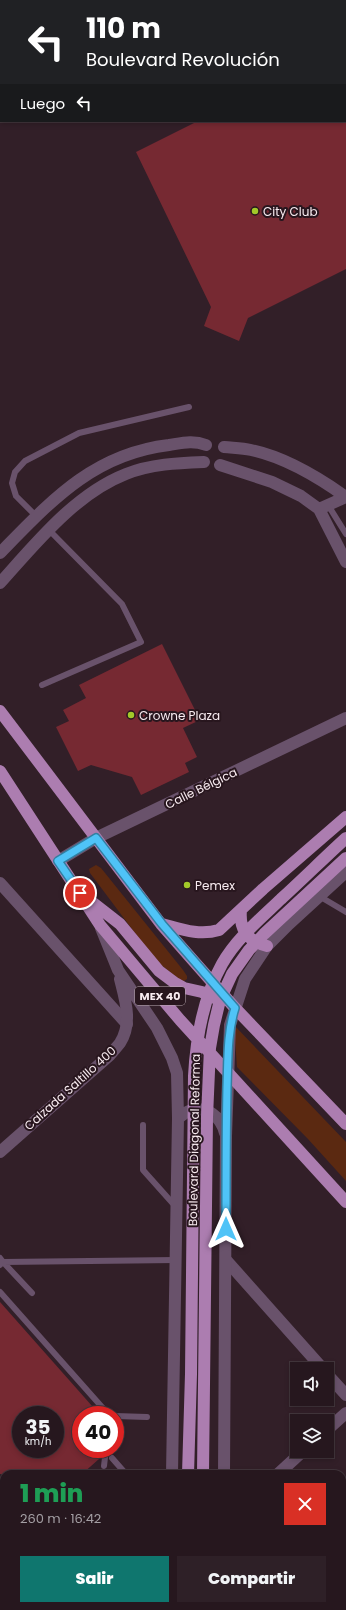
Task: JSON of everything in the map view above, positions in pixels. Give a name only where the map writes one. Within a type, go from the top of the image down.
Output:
[{"type":"main road","points":[[0,711],[162,924],[235,1008],[346,1124]]},
{"type":"main road","name":"MEX 40","points":[[0,771],[100,925],[180,1020],[346,1202]]},
{"type":"main road","points":[[162,924],[195,933],[209,933],[219,930],[263,889],[346,817]]},
{"type":"main road","name":"Boulevard Diagonal Reforma","points":[[188,1470],[191,1374],[194,1076],[195,1053],[199,1030],[209,994],[222,964],[239,941],[254,924],[346,838]]},
{"type":"main road","name":"Boulevard Diagonal Reforma","points":[[203,1470],[206,1117],[210,1048],[214,1025],[220,1000],[232,974],[249,950],[264,934],[346,858]]},
{"type":"main road","points":[[263,889],[273,890],[285,900],[289,915],[289,924]]},
{"type":"main road","points":[[80,893],[120,924],[159,971],[174,983],[184,988],[202,992],[235,1008]]},
{"type":"main road","points":[[241,910],[240,920],[246,934],[258,944],[267,946]]},
{"type":"street","points":[[0,553],[61,493],[98,466],[156,447],[197,442],[206,445],[214,442],[221,444],[224,447],[252,450],[280,460],[309,473],[346,497]]},
{"type":"street","points":[[204,462],[202,453],[206,445]]},
{"type":"street","points":[[220,465],[225,458],[226,450],[224,447]]},
{"type":"street","points":[[0,582],[48,529],[75,506],[101,487],[126,474],[152,466],[175,463],[204,462],[210,466],[220,465],[272,482],[324,507],[346,562]]},
{"type":"street","points":[[324,507],[346,497]]},
{"type":"street","points":[[36,516],[48,529]]},
{"type":"street","name":"Calle Bélgica","points":[[58,861],[96,838],[346,718]]},
{"type":"street","points":[[224,1470],[223,1406],[226,1260],[226,1136],[230,1025],[245,979],[267,946],[346,872]]},
{"type":"street","points":[[0,883],[127,1024]]},
{"type":"street","points":[[100,925],[118,970],[157,1028],[172,1058],[177,1073],[177,1209],[172,1470]]},
{"type":"street","name":"Calzada Saltillo 400","points":[[0,1152],[110,1055],[121,1042],[127,1024],[127,1007],[118,970]]},
{"type":"street","points":[[178,1118],[189,1111],[202,1109],[214,1114],[222,1123],[226,1136]]},
{"type":"street","points":[[226,1260],[317,1362]]},
{"type":"street","points":[[334,1382],[346,1396]]},
{"type":"street","points":[[334,1423],[346,1412]]},
{"type":"street","points":[[282,1470],[295,1458]]},
{"type":"lane","points":[[36,516],[16,496],[12,483],[15,472],[25,461],[79,433],[189,407]]},
{"type":"lane","points":[[324,507],[346,534]]},
{"type":"lane","points":[[42,685],[141,642],[122,604],[48,529]]},
{"type":"lane","points":[[319,896],[346,912]]},
{"type":"lane","points":[[143,1125],[143,1170],[177,1209]]},
{"type":"lane","points":[[1,1262],[176,1260]]},
{"type":"lane","points":[[1,1262],[32,1294]]},
{"type":"lane","points":[[0,1292],[101,1406]]},
{"type":"lane","points":[[124,1416],[147,1417]]},
{"type":"lane","points":[[104,1466],[105,1458]]},
{"type":"lane","points":[[112,1458],[122,1470]]},
{"type":"shaded area","points":[[96,865],[101,868],[183,970],[187,976],[187,979],[184,981],[179,979],[156,961],[90,873],[89,869]]},
{"type":"shaded area","points":[[234,1025],[346,1142],[346,1181],[308,1139],[237,1067]]},
{"type":"building","name":"City Club","points":[[196,122],[346,122],[346,269],[248,318],[239,341],[204,326],[211,307],[136,152]]},
{"type":"building","name":"Crowne Plaza","points":[[162,644],[200,720],[183,728],[197,757],[185,763],[189,772],[141,795],[132,777],[91,765],[78,771],[56,727],[69,721],[63,710],[86,698],[79,685]]},
{"type":"building","points":[[0,1302],[92,1406],[72,1406],[72,1458],[99,1458],[87,1470],[0,1470]]},
{"type":"place","name":"City Club","points":[[255,211]]},
{"type":"place","name":"Crowne Plaza","points":[[131,715]]},
{"type":"place","name":"Pemex","points":[[187,885]]},
{"type":"route","points":[[80,893],[58,861],[96,838],[162,924],[235,1008],[230,1025],[229,1049],[226,1136],[226,1229]]}]
